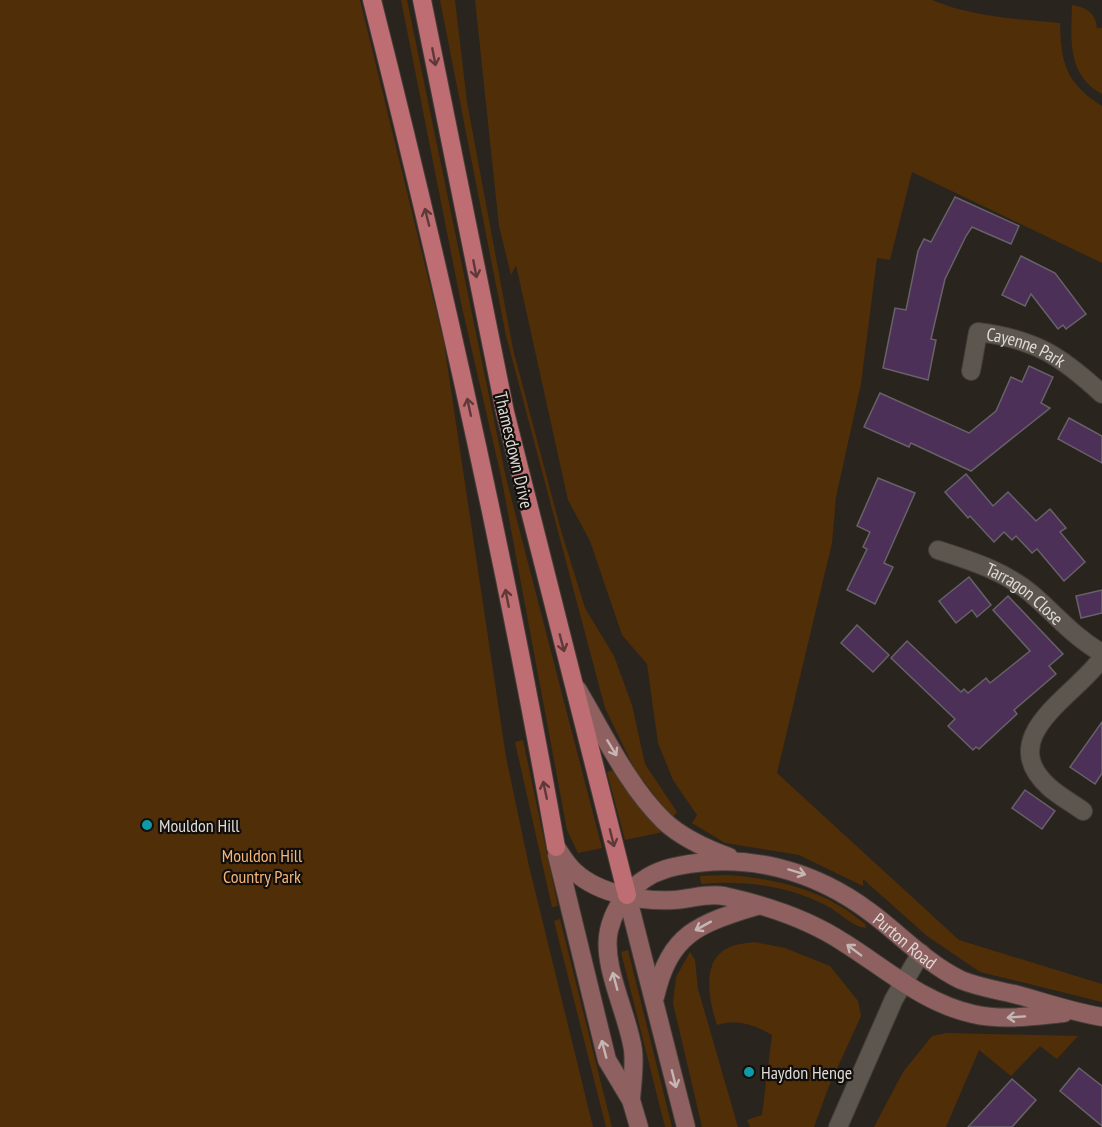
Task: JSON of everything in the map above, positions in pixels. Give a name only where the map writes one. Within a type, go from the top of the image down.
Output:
[{"type":"main road","name":"Thamesdown Drive","points":[[372,0],[441,279],[556,847]]},
{"type":"main road","name":"Thamesdown Drive","points":[[422,0],[500,391],[627,895]]},
{"type":"main road","name":"Purton Road","points":[[572,680],[632,779],[665,822],[696,843],[740,862]]},
{"type":"main road","name":"Purton Road","points":[[556,847],[576,873],[602,888],[656,900],[710,895],[785,914],[813,925],[944,1006],[974,1014],[1012,1018],[1075,1012]]},
{"type":"main road","name":"Purton Road","points":[[556,847],[607,1060],[631,1100],[639,1127]]},
{"type":"main road","name":"Purton Road","points":[[631,1100],[633,1052],[608,945],[614,915],[627,895],[649,874],[672,867],[720,860],[780,867],[808,876],[835,889],[870,912],[921,953],[962,980],[1075,1012],[1102,1017]]},
{"type":"main road","points":[[627,895],[686,1127]]},
{"type":"main road","points":[[654,1002],[661,971],[669,954],[680,942],[704,925],[757,906]]},
{"type":"street","name":"Cayenne Park","points":[[971,371],[978,332],[995,334],[1021,340],[1061,358],[1102,394]]},
{"type":"street","name":"Tarragon Close","points":[[938,550],[988,567],[1018,583],[1072,633],[1102,653]]},
{"type":"street","points":[[1083,811],[1049,787],[1036,772],[1029,755],[1031,740],[1039,724],[1092,673],[1102,658]]},
{"type":"street","points":[[838,1127],[903,982],[921,953]]},
{"type":"green space","name":"Mouldon Hill Country Park","points":[[0,0],[360,0],[444,343],[506,757],[529,866],[593,1127],[0,1127]]},
{"type":"green space","points":[[401,0],[407,0],[506,478],[602,848],[578,853],[567,830],[502,481],[461,303]]},
{"type":"green space","points":[[440,0],[455,0],[467,102],[513,349],[560,527],[585,608],[614,656],[632,705],[645,764],[677,812],[672,818],[635,770],[605,708],[506,336]]},
{"type":"green space","points":[[475,0],[932,0],[979,14],[1060,23],[1062,50],[1068,71],[1080,89],[1102,106],[1102,263],[912,172],[890,260],[877,258],[861,384],[836,497],[832,543],[777,773],[959,940],[1102,984],[1102,1002],[980,972],[927,936],[863,879],[863,886],[799,855],[725,843],[692,823],[697,815],[673,780],[658,743],[647,664],[622,635],[590,541],[568,500],[516,265],[511,275],[499,226]]},
{"type":"green space","points":[[1072,5],[1092,14],[1097,28],[1102,28],[1102,94],[1082,77],[1077,67],[1072,44]]},
{"type":"green space","points":[[523,740],[558,906],[552,907],[515,742]]},
{"type":"green space","points":[[614,770],[635,803],[663,832],[625,840],[607,772]]},
{"type":"green space","points":[[728,875],[783,883],[800,888],[850,912],[865,924],[866,928],[852,923],[829,907],[783,889],[751,884],[701,884],[700,876]]},
{"type":"green space","points":[[560,919],[612,1127],[606,1127],[554,921]]},
{"type":"green space","points":[[754,942],[785,948],[830,966],[858,1001],[861,1016],[829,1086],[814,1127],[750,1127],[747,1120],[762,1115],[772,1035],[739,1022],[717,1025],[711,1004],[709,982],[714,961],[720,953],[733,946]]},
{"type":"green space","points":[[628,950],[672,1127],[665,1127],[621,952]]},
{"type":"green space","points":[[690,952],[695,960],[698,989],[738,1127],[702,1127],[673,1003],[676,977]]},
{"type":"green space","points":[[947,1033],[1078,1036],[1057,1059],[1040,1046],[1011,1076],[979,1050],[946,1127],[874,1127],[903,1072],[932,1036]]},
{"type":"building","points":[[955,197],[1019,226],[1011,244],[972,227],[966,236],[945,279],[931,339],[936,340],[928,380],[883,368],[895,308],[906,310],[918,251],[924,239],[931,242]]},
{"type":"building","points":[[1021,256],[1055,273],[1086,314],[1066,329],[1063,325],[1058,329],[1031,294],[1025,306],[1002,295]]},
{"type":"building","points":[[1029,366],[1053,377],[1041,403],[1050,408],[971,471],[911,443],[909,447],[864,427],[880,393],[969,433],[996,411],[1011,377],[1022,382]]},
{"type":"building","points":[[1069,418],[1102,436],[1102,463],[1058,439]]},
{"type":"building","points":[[966,474],[993,506],[1008,492],[1036,521],[1050,509],[1066,528],[1060,532],[1085,562],[1064,581],[1037,549],[1032,553],[1016,536],[1012,540],[1004,532],[994,542],[945,492]]},
{"type":"building","points":[[878,478],[915,493],[884,563],[893,567],[875,604],[847,590],[867,549],[863,547],[870,532],[857,526]]},
{"type":"building","points":[[969,577],[991,605],[977,617],[972,610],[956,623],[939,601]]},
{"type":"building","points":[[1102,590],[1102,613],[1081,618],[1076,596]]},
{"type":"building","points":[[1008,596],[1063,654],[1049,666],[1056,674],[1014,710],[1017,714],[979,749],[976,747],[973,750],[948,726],[955,719],[891,658],[907,641],[961,692],[964,689],[968,693],[986,678],[990,683],[1030,651],[993,610]]},
{"type":"building","points":[[857,625],[889,655],[873,672],[841,643]]},
{"type":"building","points":[[1102,722],[1102,773],[1095,784],[1070,767]]},
{"type":"building","points":[[1025,790],[1055,811],[1042,829],[1012,808]]},
{"type":"building","points":[[1079,1068],[1102,1086],[1102,1126],[1060,1091]]},
{"type":"building","points":[[1012,1079],[1036,1100],[1012,1127],[968,1127]]},
{"type":"place","name":"Mouldon Hill","points":[[147,825]]},
{"type":"place","name":"Haydon Henge","points":[[749,1072]]}]
